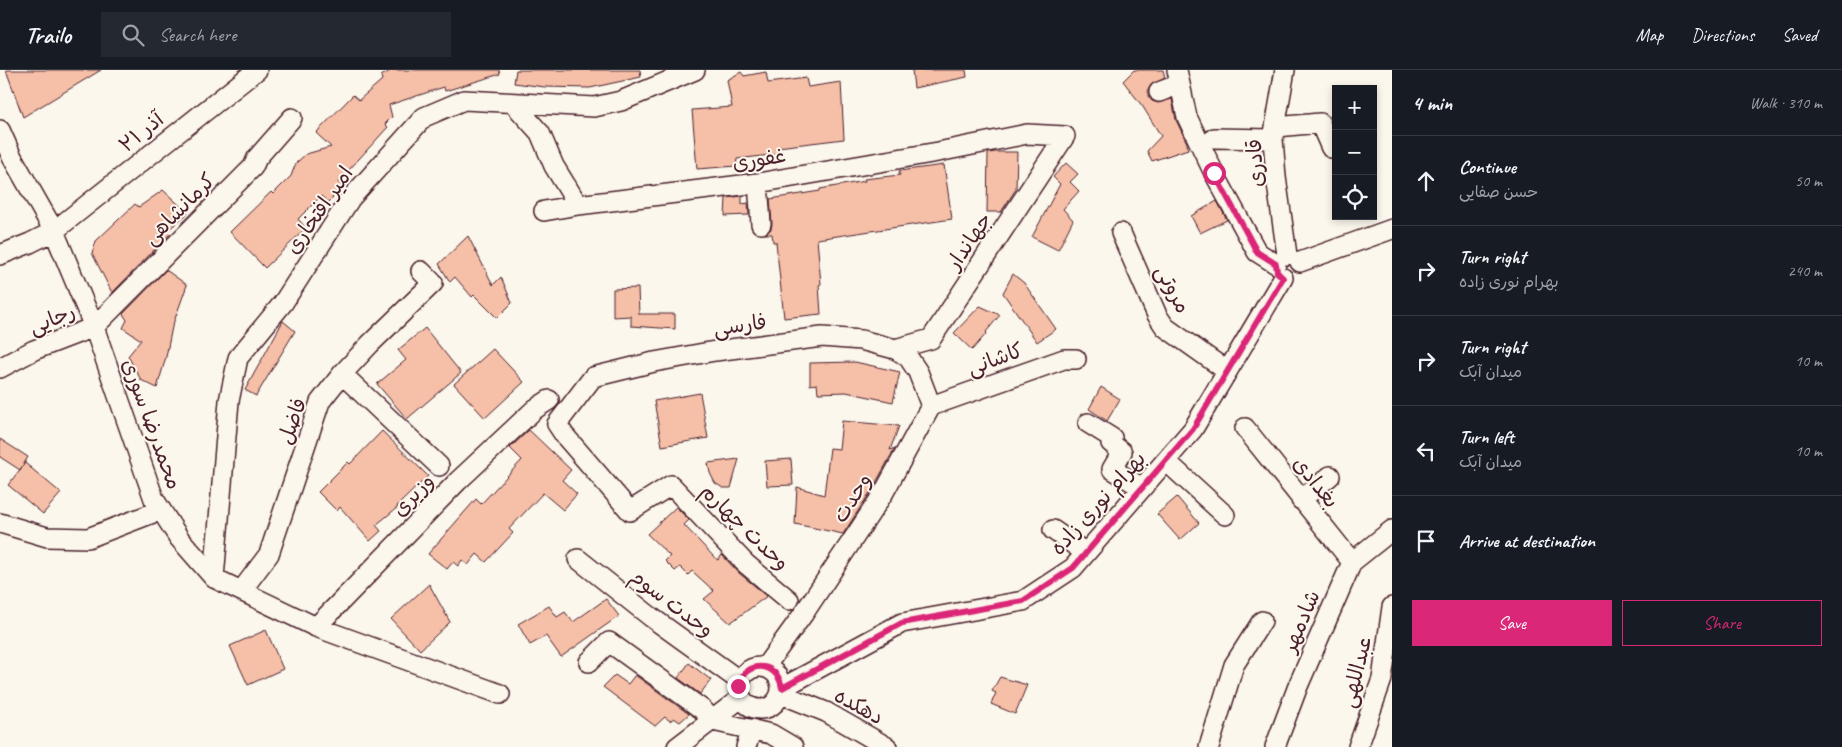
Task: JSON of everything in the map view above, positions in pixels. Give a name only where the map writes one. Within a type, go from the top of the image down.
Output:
[{"type":"street","name":"۲۱ آذر","points":[[0,255],[54,231],[257,70]]},
{"type":"street","name":"امیر افتخاری","points":[[214,578],[229,400],[238,358],[283,303],[350,198],[424,117],[464,100],[594,107],[621,101],[695,70]]},
{"type":"street","name":"قادری","points":[[1285,70],[1274,133],[1276,177],[1287,265]]},
{"type":"street","points":[[1159,92],[1178,77],[1187,117],[1214,173],[1257,252],[1287,265],[1392,229]]},
{"type":"street","points":[[514,104],[540,132],[554,166],[578,205]]},
{"type":"street","name":"کرمانشاهی","points":[[94,327],[253,167],[258,158],[292,118]]},
{"type":"street","points":[[1214,138],[1274,133],[1320,123],[1331,148]]},
{"type":"street","name":"محمدرضا سوری","points":[[0,130],[6,159],[54,231],[94,327],[154,499],[179,538],[214,578],[316,627],[500,694]]},
{"type":"street","name":"غفوری","points":[[544,211],[578,205],[758,183],[938,152],[1027,134],[1066,136]]},
{"type":"street","name":"جهاندار","points":[[895,348],[931,339],[1066,136]]},
{"type":"street","points":[[758,183],[761,224]]},
{"type":"street","name":"مروتی","points":[[1121,233],[1157,314],[1165,327],[1227,371]]},
{"type":"street","name":"بهرام نوری زاده","points":[[781,691],[902,623],[1023,601],[1073,568],[1193,429],[1287,265]]},
{"type":"street","name":"فاضل","points":[[242,590],[269,554],[320,402],[342,374],[370,344],[433,283],[421,271]]},
{"type":"street","name":"رجایی","points":[[0,368],[34,350],[94,327]]},
{"type":"street","name":"فارسی","points":[[671,485],[630,511],[565,436],[557,424],[593,377],[654,362],[715,351],[822,337],[861,340],[895,348]]},
{"type":"street","points":[[895,348],[908,357],[918,372],[931,406]]},
{"type":"street","name":"کاشانی","points":[[931,406],[1064,358],[1076,358]]},
{"type":"street","points":[[342,374],[439,466]]},
{"type":"street","name":"وزیری","points":[[316,627],[458,481],[536,409],[549,400]]},
{"type":"street","name":"وحدت","points":[[765,667],[804,613],[883,494],[931,406]]},
{"type":"street","points":[[1088,423],[1112,438],[1111,443],[1122,452],[1112,469],[1142,488]]},
{"type":"street","name":"بغدادی","points":[[1245,428],[1352,562]]},
{"type":"street","points":[[1166,461],[1225,515]]},
{"type":"street","points":[[1301,500],[1330,476]]},
{"type":"street","name":"وحدت چهارم","points":[[671,485],[746,564],[789,600]]},
{"type":"street","points":[[0,523],[48,537],[88,538],[161,510]]},
{"type":"street","points":[[1053,530],[1086,552]]},
{"type":"street","name":"شادمهر","points":[[1275,747],[1298,686],[1352,562],[1392,530]]},
{"type":"street","name":"وحدت سوم","points":[[578,560],[740,690]]},
{"type":"street","name":"عبداللهی","points":[[1358,747],[1387,680],[1392,611]]},
{"type":"street","points":[[1209,747],[1234,665],[1262,621]]},
{"type":"street","points":[[589,662],[609,642],[703,710],[713,721],[749,738],[771,734],[793,747]]},
{"type":"street","points":[[677,747],[713,721],[740,690],[747,671],[753,668],[765,667],[777,675],[781,691],[775,704],[763,710],[750,707],[740,690]]},
{"type":"street","name":"دهکده","points":[[781,691],[826,712],[887,747]]},
{"type":"building","points":[[6,70],[101,70],[23,117]]},
{"type":"building","points":[[392,70],[499,70],[500,74],[445,91],[444,87],[389,105],[392,117],[385,124],[388,127],[338,182],[343,187],[328,202],[321,196],[298,219],[306,228],[265,268],[230,232],[271,192],[273,194],[291,176],[296,163],[306,154],[331,147],[316,133],[353,95],[359,100],[382,80],[381,76]]},
{"type":"building","points":[[516,70],[640,70],[641,77],[590,88],[545,87],[514,83]]},
{"type":"building","points":[[912,70],[966,70],[967,77],[914,88]]},
{"type":"building","points":[[1134,70],[1163,70],[1165,78],[1151,85],[1148,90],[1148,96],[1152,101],[1158,103],[1172,99],[1176,120],[1188,149],[1152,161],[1147,151],[1161,136],[1143,107],[1123,81]]},
{"type":"building","points":[[741,72],[744,76],[766,72],[768,83],[806,78],[808,87],[841,82],[844,139],[778,147],[779,154],[737,159],[736,166],[697,169],[692,110],[732,107],[727,80]]},
{"type":"building","points":[[1017,152],[1016,189],[1001,212],[987,212],[988,153]]},
{"type":"building","points":[[1066,163],[1078,174],[1070,182],[1079,191],[1063,209],[1073,220],[1058,250],[1032,237],[1060,184],[1053,177]]},
{"type":"building","points":[[944,165],[952,219],[817,239],[821,284],[819,285],[821,314],[784,318],[776,242],[773,242],[772,234],[765,234],[771,229],[772,224],[770,199],[820,191],[820,189],[865,181],[864,179],[900,175],[899,171]]},
{"type":"building","points":[[163,190],[188,213],[167,231],[170,234],[112,293],[92,253],[96,241],[135,204],[139,207]]},
{"type":"building","points":[[742,196],[742,204],[748,203],[749,215],[725,216],[726,198]]},
{"type":"building","points":[[1217,201],[1227,220],[1200,233],[1191,216]]},
{"type":"building","points":[[468,236],[493,285],[501,277],[512,303],[497,318],[474,295],[472,297],[455,277],[450,282],[439,264]]},
{"type":"building","points":[[166,270],[187,285],[172,327],[157,388],[141,380],[128,356],[141,340],[123,328],[127,320],[123,314]]},
{"type":"building","points":[[1013,274],[1024,283],[1056,329],[1037,342],[1003,293]]},
{"type":"building","points":[[638,288],[639,314],[675,314],[675,329],[631,326],[631,316],[613,317],[613,289]]},
{"type":"building","points":[[980,306],[1000,315],[972,350],[954,333]]},
{"type":"building","points":[[283,321],[295,331],[256,396],[245,390]]},
{"type":"building","points":[[425,328],[461,373],[407,419],[377,384],[406,360],[398,350]]},
{"type":"building","points":[[493,349],[524,382],[485,418],[454,384]]},
{"type":"building","points":[[855,362],[900,372],[893,402],[846,392],[818,393],[817,384],[810,385],[810,363]]},
{"type":"building","points":[[1101,387],[1120,399],[1107,421],[1089,409]]},
{"type":"building","points":[[700,393],[708,438],[662,446],[654,401]]},
{"type":"building","points":[[842,421],[899,426],[890,450],[895,448],[873,488],[843,534],[795,524],[797,487],[824,495],[830,448],[839,449]]},
{"type":"building","points":[[529,430],[571,470],[562,480],[577,494],[563,510],[543,493],[509,529],[513,533],[486,562],[477,554],[468,565],[462,560],[458,566],[453,562],[447,569],[428,554],[476,499],[481,504],[522,460],[510,448]]},
{"type":"building","points":[[382,431],[428,476],[398,507],[376,525],[381,531],[370,541],[340,507],[337,511],[318,492],[348,462],[350,464]]},
{"type":"building","points":[[0,439],[28,457],[20,470],[0,457]]},
{"type":"building","points":[[739,459],[731,488],[723,488],[715,483],[708,463]]},
{"type":"building","points":[[791,459],[793,485],[767,486],[765,461]]},
{"type":"building","points":[[25,463],[61,493],[43,514],[8,485]]},
{"type":"building","points":[[1177,497],[1199,523],[1180,540],[1157,514]]},
{"type":"building","points":[[676,507],[689,520],[684,525],[715,558],[718,560],[722,555],[739,573],[767,596],[730,623],[704,599],[714,591],[692,571],[688,575],[680,567],[675,571],[665,561],[670,556],[647,534]]},
{"type":"building","points":[[429,584],[450,622],[420,650],[391,619]]},
{"type":"building","points":[[606,599],[619,616],[561,657],[546,636],[530,645],[518,624],[549,606],[557,617],[565,612],[573,622]]},
{"type":"building","points":[[266,630],[283,669],[248,685],[230,646]]},
{"type":"building","points":[[689,663],[711,680],[700,694],[678,678]]},
{"type":"building","points":[[615,675],[628,684],[635,675],[689,714],[680,722],[674,718],[670,721],[665,717],[655,726],[603,687]]},
{"type":"building","points":[[1000,677],[1027,685],[1015,714],[991,704],[996,693],[992,691]]},
{"type":"route","points":[[738,686],[747,671],[753,668],[765,667],[777,675],[782,688],[902,623],[1023,601],[1073,568],[1193,429],[1283,278],[1277,272],[1276,264],[1257,252],[1214,173]]}]
